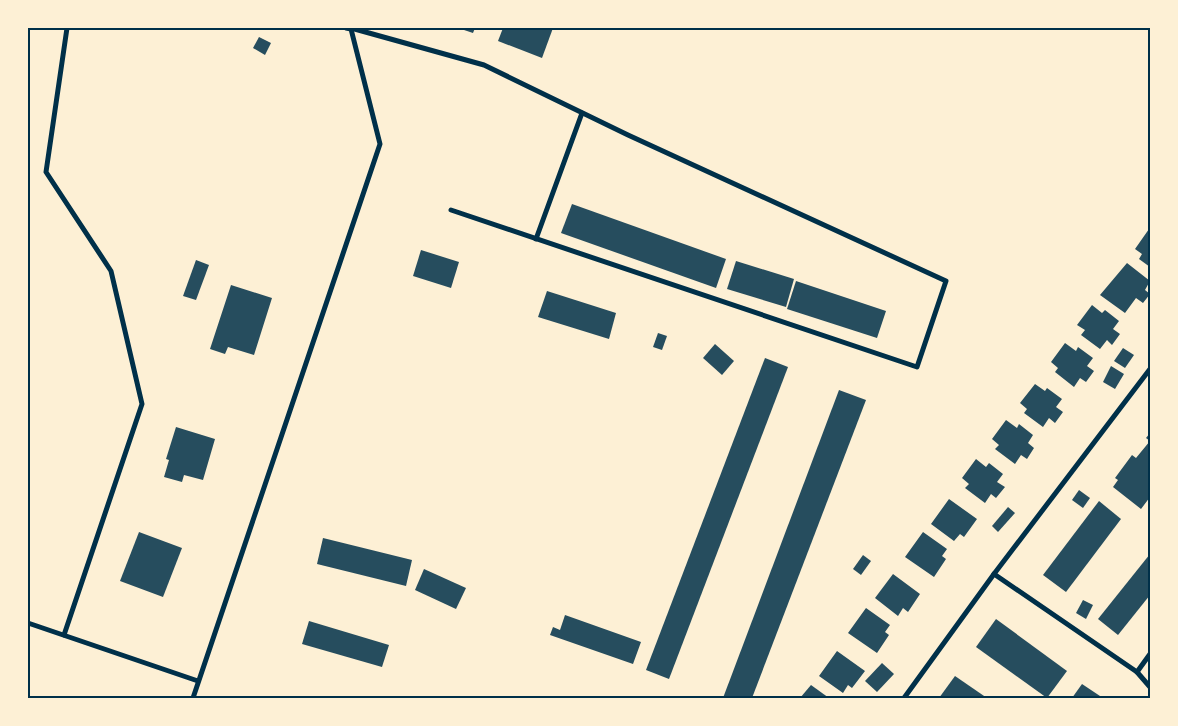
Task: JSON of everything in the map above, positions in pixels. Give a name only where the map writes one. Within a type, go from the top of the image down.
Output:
[{"type":"street","points":[[64,635],[142,404],[111,271],[46,172],[67,28]]},
{"type":"street","points":[[349,28],[484,65],[946,281],[916,367],[451,210]]},
{"type":"street","points":[[193,698],[380,144],[349,28]]},
{"type":"street","points":[[536,238],[582,112]]},
{"type":"street","points":[[904,698],[994,574],[1150,369]]},
{"type":"street","points":[[994,574],[1137,672],[1150,686]]},
{"type":"street","points":[[28,623],[198,681]]},
{"type":"street","points":[[1137,672],[1150,654]]},
{"type":"building","points":[[458,28],[475,28],[473,33]]},
{"type":"building","points":[[503,28],[553,28],[542,58],[498,41]]},
{"type":"building","points":[[259,37],[271,43],[265,55],[253,48]]},
{"type":"building","points":[[572,204],[726,259],[716,288],[561,233]]},
{"type":"building","points":[[1149,229],[1150,267],[1139,259],[1142,254],[1135,249]]},
{"type":"building","points":[[421,250],[459,262],[451,288],[413,276]]},
{"type":"building","points":[[196,260],[209,265],[196,300],[183,296]]},
{"type":"building","points":[[736,261],[794,279],[786,307],[727,289]]},
{"type":"building","points":[[1127,263],[1150,281],[1145,290],[1150,294],[1143,303],[1136,298],[1125,313],[1100,295]]},
{"type":"building","points":[[796,281],[886,311],[877,338],[787,309]]},
{"type":"building","points":[[231,285],[272,298],[254,355],[228,347],[225,354],[210,349]]},
{"type":"building","points":[[547,291],[616,313],[609,339],[538,317]]},
{"type":"building","points":[[1092,305],[1102,313],[1105,310],[1119,321],[1113,329],[1120,334],[1112,345],[1107,340],[1100,349],[1081,335],[1085,330],[1077,325]]},
{"type":"building","points":[[658,333],[667,336],[662,350],[653,347]]},
{"type":"building","points":[[1065,343],[1076,351],[1078,347],[1093,358],[1087,366],[1094,371],[1086,382],[1080,378],[1074,387],[1055,372],[1058,368],[1051,362]]},
{"type":"building","points":[[715,344],[734,361],[722,375],[703,358]]},
{"type":"building","points":[[1123,348],[1134,355],[1125,368],[1114,361]]},
{"type":"building","points":[[765,358],[788,367],[669,679],[646,670]]},
{"type":"building","points":[[1111,366],[1124,374],[1115,389],[1103,382]]},
{"type":"building","points":[[1035,384],[1045,391],[1047,388],[1062,399],[1056,407],[1063,412],[1055,423],[1049,418],[1043,427],[1024,413],[1027,409],[1020,403]]},
{"type":"building","points":[[839,390],[866,400],[752,698],[723,698]]},
{"type":"building","points":[[1006,420],[1017,428],[1019,424],[1033,435],[1028,443],[1034,448],[1027,459],[1021,455],[1015,464],[995,449],[999,445],[992,439]]},
{"type":"building","points":[[176,427],[215,439],[203,480],[184,475],[182,482],[164,477],[169,460],[166,459]]},
{"type":"building","points":[[1150,433],[1150,441],[1146,438]]},
{"type":"building","points":[[1150,441],[1150,497],[1141,509],[1113,487],[1118,480],[1115,478],[1132,455],[1136,458]]},
{"type":"building","points":[[976,459],[986,467],[989,463],[1003,474],[997,482],[1005,487],[996,498],[991,494],[985,503],[965,488],[969,484],[962,478]]},
{"type":"building","points":[[1079,490],[1090,498],[1083,508],[1072,500]]},
{"type":"building","points":[[949,499],[977,519],[964,537],[960,534],[954,541],[931,524]]},
{"type":"building","points":[[1099,501],[1121,519],[1066,592],[1043,575]]},
{"type":"building","points":[[1008,507],[1015,513],[998,532],[992,526]]},
{"type":"building","points":[[139,532],[182,548],[163,597],[120,581]]},
{"type":"building","points":[[923,532],[947,549],[942,556],[946,559],[934,577],[905,557]]},
{"type":"building","points":[[323,538],[412,560],[406,586],[317,564]]},
{"type":"building","points":[[1150,554],[1150,595],[1118,635],[1098,619]]},
{"type":"building","points":[[863,555],[871,561],[861,575],[853,569]]},
{"type":"building","points":[[424,569],[466,588],[456,609],[415,590]]},
{"type":"building","points":[[893,574],[920,594],[908,612],[903,608],[898,616],[875,598]]},
{"type":"building","points":[[1083,600],[1093,605],[1086,619],[1076,613]]},
{"type":"building","points":[[866,608],[890,625],[885,632],[889,635],[877,653],[848,633]]},
{"type":"building","points":[[565,615],[641,642],[633,664],[550,635],[553,627],[560,630]]},
{"type":"building","points":[[996,619],[1067,671],[1047,698],[976,647]]},
{"type":"building","points":[[309,621],[389,645],[382,667],[302,644]]},
{"type":"building","points":[[837,651],[865,671],[852,688],[848,685],[843,693],[819,676]]},
{"type":"building","points":[[882,663],[894,674],[877,692],[865,681]]},
{"type":"building","points":[[955,676],[987,698],[939,698]]},
{"type":"building","points":[[1082,684],[1103,698],[1072,698]]},
{"type":"building","points":[[811,685],[829,698],[800,698]]}]
